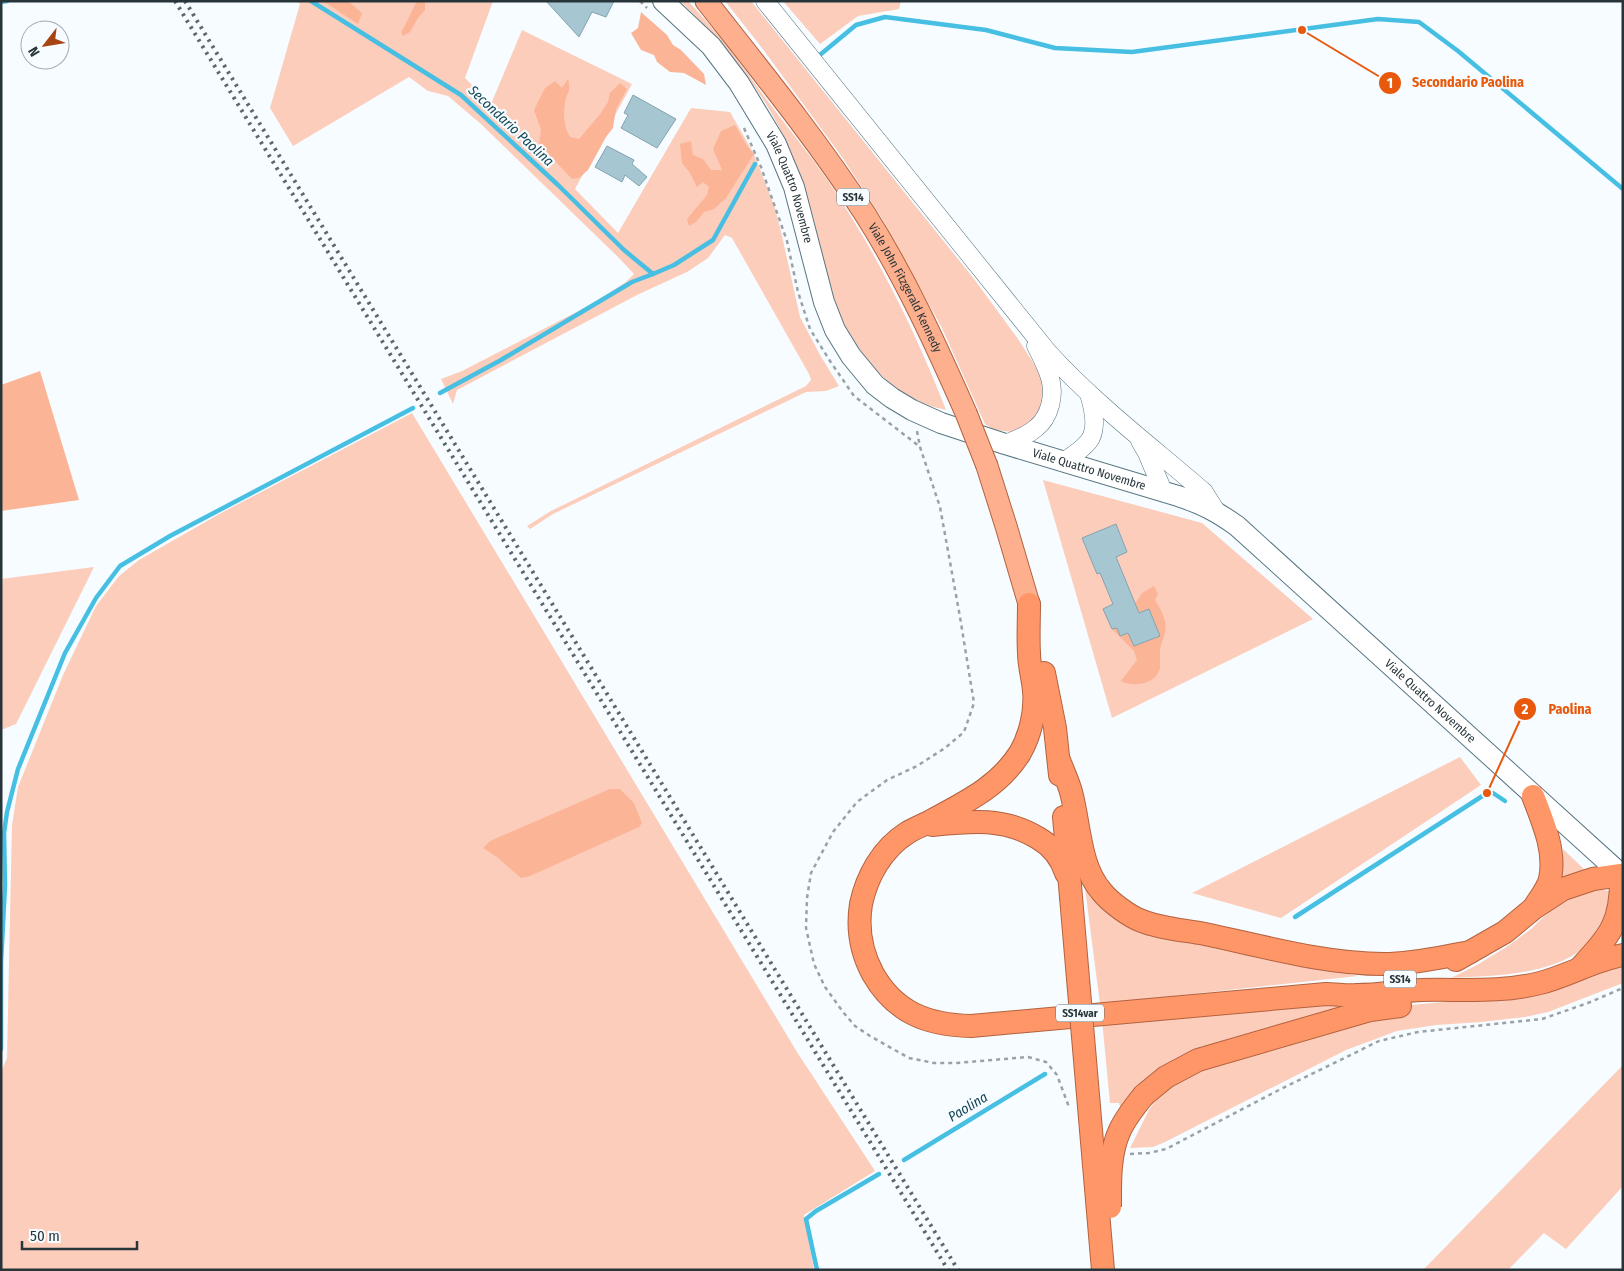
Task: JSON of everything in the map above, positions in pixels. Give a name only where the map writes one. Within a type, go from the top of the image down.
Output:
[{"type":"highway","name":"SS14var","points":[[1029,604],[1055,728],[1059,760],[1102,1270]]},
{"type":"highway","points":[[1029,604],[1029,654],[1034,693],[1034,710],[1028,733],[1020,752],[1005,772],[989,788],[908,832],[898,840],[878,861],[869,877],[864,893],[859,914],[861,946],[868,966],[889,996],[909,1013],[939,1023],[971,1026],[1326,994],[1356,996],[1421,990],[1484,990]]},
{"type":"highway","points":[[1059,760],[1071,791],[1086,864],[1091,876],[1102,893],[1123,910],[1141,921],[1348,962],[1384,964],[1418,962],[1470,952],[1504,932],[1534,908],[1563,889],[1593,879],[1622,876],[1622,894],[1615,924],[1605,940],[1580,968]]},
{"type":"highway","points":[[1533,796],[1543,821],[1552,858],[1550,880],[1534,908]]},
{"type":"highway","points":[[921,826],[985,821],[1023,829],[1044,841],[1055,851],[1063,862],[1071,894]]},
{"type":"highway","name":"SS14","points":[[1326,994],[1357,986],[1378,984],[1410,977],[1446,966],[1470,952]]},
{"type":"highway","points":[[1111,1270],[1113,1257],[1110,1205],[1112,1158],[1119,1131],[1130,1112],[1144,1095],[1166,1077],[1198,1060],[1370,1010],[1484,990],[1538,983],[1612,957],[1623,955]]},
{"type":"main road","name":"Viale Quattro Novembre","points":[[663,1],[711,46],[739,83],[776,144],[794,187],[824,302],[835,330],[851,356],[875,385],[912,410],[941,424],[1163,491],[1203,505],[1216,512],[1236,526],[1622,876]]},
{"type":"main road","name":"Viale John Fitzgerald Kennedy","points":[[706,1],[824,154],[866,216],[910,292],[966,413],[1006,526],[1029,604]]},
{"type":"street","points":[[765,1],[1029,329],[1066,372],[1089,394],[1204,492],[1216,512]]},
{"type":"street","points":[[1005,444],[1028,434],[1038,427],[1052,401],[1050,379],[1029,329]]},
{"type":"street","points":[[1063,462],[1082,448],[1090,439],[1094,411],[1089,394]]},
{"type":"street","points":[[1134,432],[1147,452],[1163,491]]},
{"type":"shaded area","points":[[297,1],[493,1],[465,78],[491,104],[522,30],[632,84],[575,189],[618,233],[691,108],[730,112],[754,154],[775,208],[800,317],[839,386],[826,391],[806,392],[553,514],[530,529],[527,526],[551,511],[806,386],[811,380],[809,374],[732,238],[725,235],[708,258],[687,272],[639,294],[457,390],[453,404],[441,379],[462,371],[594,303],[626,282],[634,274],[481,124],[448,96],[428,91],[409,77],[293,146],[270,108],[300,4]]},
{"type":"shaded area","points":[[323,1],[348,1],[362,13],[358,24]]},
{"type":"shaded area","points":[[417,1],[425,1],[425,10],[410,32],[403,36],[401,32]]},
{"type":"shaded area","points":[[680,1],[688,1],[722,40],[815,162],[846,208],[908,321],[946,410],[919,402],[899,390],[878,372],[860,351],[846,327],[835,302],[807,197],[795,161],[783,135],[762,98],[738,64],[710,31]]},
{"type":"shaded area","points":[[725,1],[751,1],[974,279],[1018,339],[1041,375],[1047,395],[1041,412],[1026,427],[1012,432],[994,430],[985,424],[942,328],[881,217],[842,157]]},
{"type":"shaded area","points":[[783,1],[901,1],[899,9],[858,16],[820,44]]},
{"type":"shaded area","points":[[641,12],[667,35],[673,45],[681,50],[704,74],[706,85],[684,73],[670,72],[657,62],[654,55],[641,50],[631,33],[638,28]]},
{"type":"shaded area","points":[[568,79],[569,89],[564,111],[565,125],[570,137],[579,139],[601,113],[608,102],[610,93],[620,83],[627,89],[616,109],[613,128],[588,170],[579,178],[572,179],[539,144],[541,130],[534,110],[545,88],[555,81],[562,88]]},
{"type":"shaded area","points":[[735,125],[754,154],[726,198],[714,209],[704,212],[696,222],[689,226],[687,219],[707,195],[709,187],[703,182],[697,187],[682,163],[680,144],[691,141],[693,155],[703,159],[711,170],[722,170],[713,149],[721,131]]},
{"type":"shaded area","points":[[40,371],[79,500],[1,511],[1,385]]},
{"type":"shaded area","points":[[412,413],[797,1052],[875,1171],[804,1215],[814,1270],[1,1270],[1,1072],[7,1058],[12,825],[18,787],[63,675],[96,606],[119,576],[139,560],[221,513]]},
{"type":"shaded area","points":[[1043,480],[1202,523],[1313,619],[1112,718]]},
{"type":"shaded area","points":[[94,567],[16,724],[1,730],[1,579]]},
{"type":"shaded area","points":[[1154,586],[1158,594],[1155,600],[1162,613],[1166,627],[1160,648],[1160,668],[1150,681],[1138,684],[1126,683],[1121,681],[1137,660],[1134,651],[1112,629],[1117,628],[1120,636],[1128,633],[1134,646],[1160,636],[1149,609],[1139,613],[1135,604],[1142,593]]},
{"type":"shaded area","points":[[1460,757],[1481,785],[1281,918],[1192,893]]},
{"type":"shaded area","points":[[610,789],[620,789],[634,803],[642,823],[639,827],[530,876],[521,878],[497,857],[483,848],[490,841]]},
{"type":"shaded area","points":[[1563,849],[1586,871],[1558,881],[1562,869]]},
{"type":"shaded area","points":[[1085,888],[1129,924],[1164,935],[1358,976],[1100,1004]]},
{"type":"shaded area","points":[[1594,889],[1610,891],[1608,922],[1603,930],[1581,950],[1565,959],[1529,971],[1451,978],[1508,946],[1531,929],[1561,900]]},
{"type":"shaded area","points":[[1623,960],[1623,983],[1548,1012],[1525,1017],[1436,1025],[1397,1031],[1346,1050],[1165,1142],[1153,1147],[1130,1148],[1149,1110],[1161,1092],[1199,1070],[1401,1006],[1474,999]]},
{"type":"shaded area","points":[[1362,1001],[1195,1055],[1121,1110],[1119,1103],[1110,1103],[1102,1020]]},
{"type":"shaded area","points":[[1623,1065],[1623,1186],[1566,1249],[1544,1233],[1508,1270],[1423,1270]]},
{"type":"building","points":[[546,1],[614,1],[606,17],[592,12],[579,37]]},
{"type":"building","points":[[633,95],[676,119],[657,148],[621,128],[628,115],[624,113]]},
{"type":"building","points":[[607,146],[634,160],[632,164],[647,177],[639,186],[625,175],[622,182],[595,167]]},
{"type":"building","points":[[1116,524],[1127,552],[1116,557],[1139,613],[1149,609],[1160,636],[1134,646],[1128,633],[1120,636],[1117,628],[1112,629],[1103,609],[1113,604],[1100,573],[1097,574],[1082,538]]},
{"type":"waterway","name":"Secondario Paolina","points":[[1,2],[7,1]]},
{"type":"waterway","name":"Secondario Paolina","points":[[311,1],[461,95],[558,185],[624,250],[653,274],[674,265],[713,240],[755,164]]},
{"type":"waterway","name":"Secondario Paolina","points":[[821,54],[856,25],[885,17],[986,30],[1055,48],[1132,52],[1378,19],[1419,22],[1458,51],[1623,189]]},
{"type":"waterway","name":"Secondario Paolina","points":[[440,393],[501,360],[632,282],[653,274]]},
{"type":"waterway","points":[[1,1049],[1,963],[5,885],[4,833],[7,812],[18,769],[65,653],[96,598],[120,566],[170,536],[413,408]]},
{"type":"waterway","name":"Paolina","points":[[1295,917],[1487,793],[1493,793],[1505,801]]},
{"type":"waterway","name":"Paolina","points":[[904,1160],[1045,1074]]},
{"type":"waterway","name":"Paolina","points":[[817,1270],[806,1219],[816,1211],[879,1174]]},
{"type":"railway","points":[[175,1],[948,1270]]},
{"type":"railway","points":[[185,1],[958,1270]]},
{"type":"place","name":"Secondario Paolina","points":[[1302,30]]},
{"type":"place","name":"Paolina","points":[[1487,793]]}]
